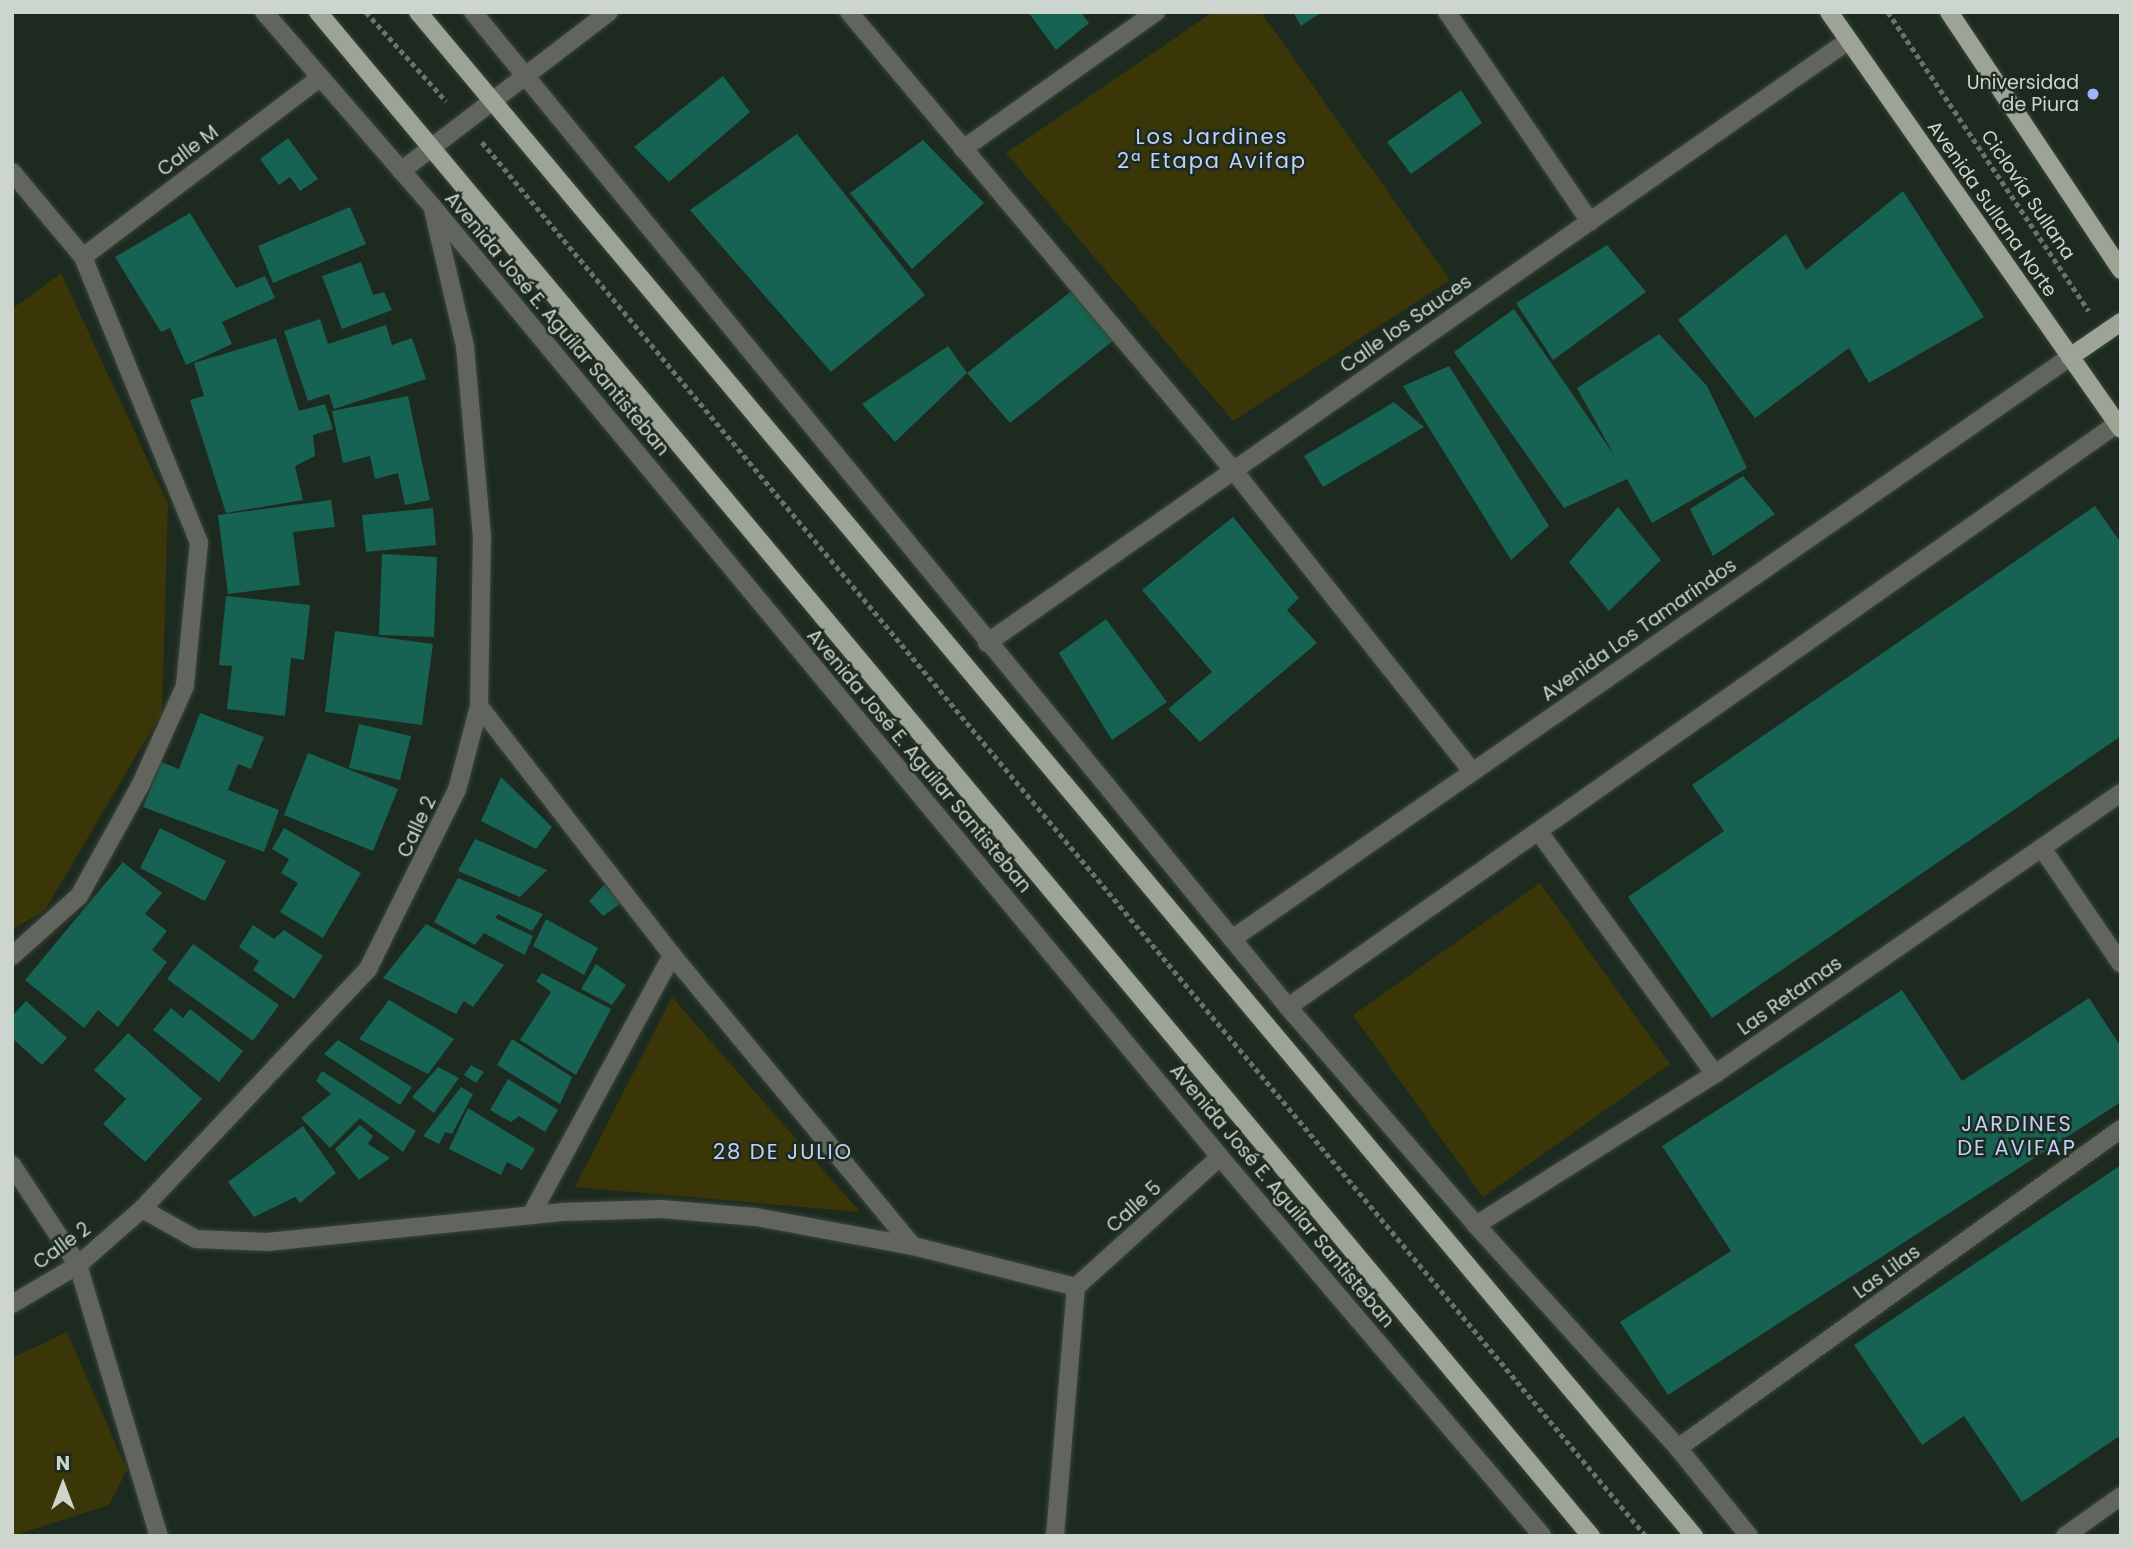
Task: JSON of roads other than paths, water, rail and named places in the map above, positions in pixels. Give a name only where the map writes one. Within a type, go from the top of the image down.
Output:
[{"type":"main road","name":"Avenida José E. Aguilar Santisteban","points":[[318,12],[1591,1536]]},
{"type":"main road","points":[[418,12],[1693,1536]]},
{"type":"main road","name":"Avenida Sullana Norte","points":[[1829,12],[2120,425]]},
{"type":"main road","points":[[1949,12],[2121,270]]},
{"type":"main road","points":[[2070,357],[2121,322]]},
{"type":"street","name":"Avenida José E. Aguilar Santisteban","points":[[264,12],[318,79],[432,206],[1220,1157],[1542,1536]]},
{"type":"street","points":[[473,12],[987,643],[1288,1007],[1476,1225],[1678,1448],[1749,1536]]},
{"type":"street","points":[[401,171],[490,99],[609,12]]},
{"type":"street","points":[[849,12],[1234,471],[1472,771]]},
{"type":"street","points":[[963,149],[1156,12]]},
{"type":"street","points":[[1447,12],[1590,222]]},
{"type":"street","name":"Calle los Sauces","points":[[987,643],[1849,40]]},
{"type":"street","name":"Calle M","points":[[82,257],[318,79]]},
{"type":"street","points":[[12,172],[82,257],[199,542],[185,686],[140,786],[79,895],[12,956]]},
{"type":"street","name":"Calle 2","points":[[12,1304],[78,1265],[142,1209],[369,968],[457,790],[480,706],[482,537],[476,439],[465,346],[432,206]]},
{"type":"street","name":"Avenida Los Tamarindos","points":[[1232,939],[2070,357]]},
{"type":"street","points":[[1288,1007],[2120,425]]},
{"type":"street","points":[[480,706],[672,955],[913,1247]]},
{"type":"street","name":"Las Retamas","points":[[1476,1225],[1715,1074],[2121,793]]},
{"type":"street","points":[[1539,832],[1715,1074]]},
{"type":"street","points":[[2042,848],[2121,964]]},
{"type":"street","points":[[531,1215],[672,955]]},
{"type":"street","name":"Las Lilas","points":[[1678,1448],[2121,1129]]},
{"type":"street","name":"Calle 5","points":[[1076,1287],[1220,1157]]},
{"type":"street","points":[[12,1165],[78,1265],[159,1536]]},
{"type":"street","points":[[142,1209],[196,1238],[267,1242],[531,1215],[661,1209],[756,1217],[913,1247],[1076,1287],[1055,1536]]},
{"type":"street","points":[[2066,1536],[2121,1497]]},
{"type":"place","name":"Universidad de Piura","points":[[2093,94]]},
{"type":"district","name":"Los Jardines 2ª Etapa Avifap","points":[[1212,149]]},
{"type":"district","name":"JARDINES DE AVIFAP","points":[[2017,1136]]},
{"type":"district","name":"28 DE JULIO","points":[[783,1152]]}]
